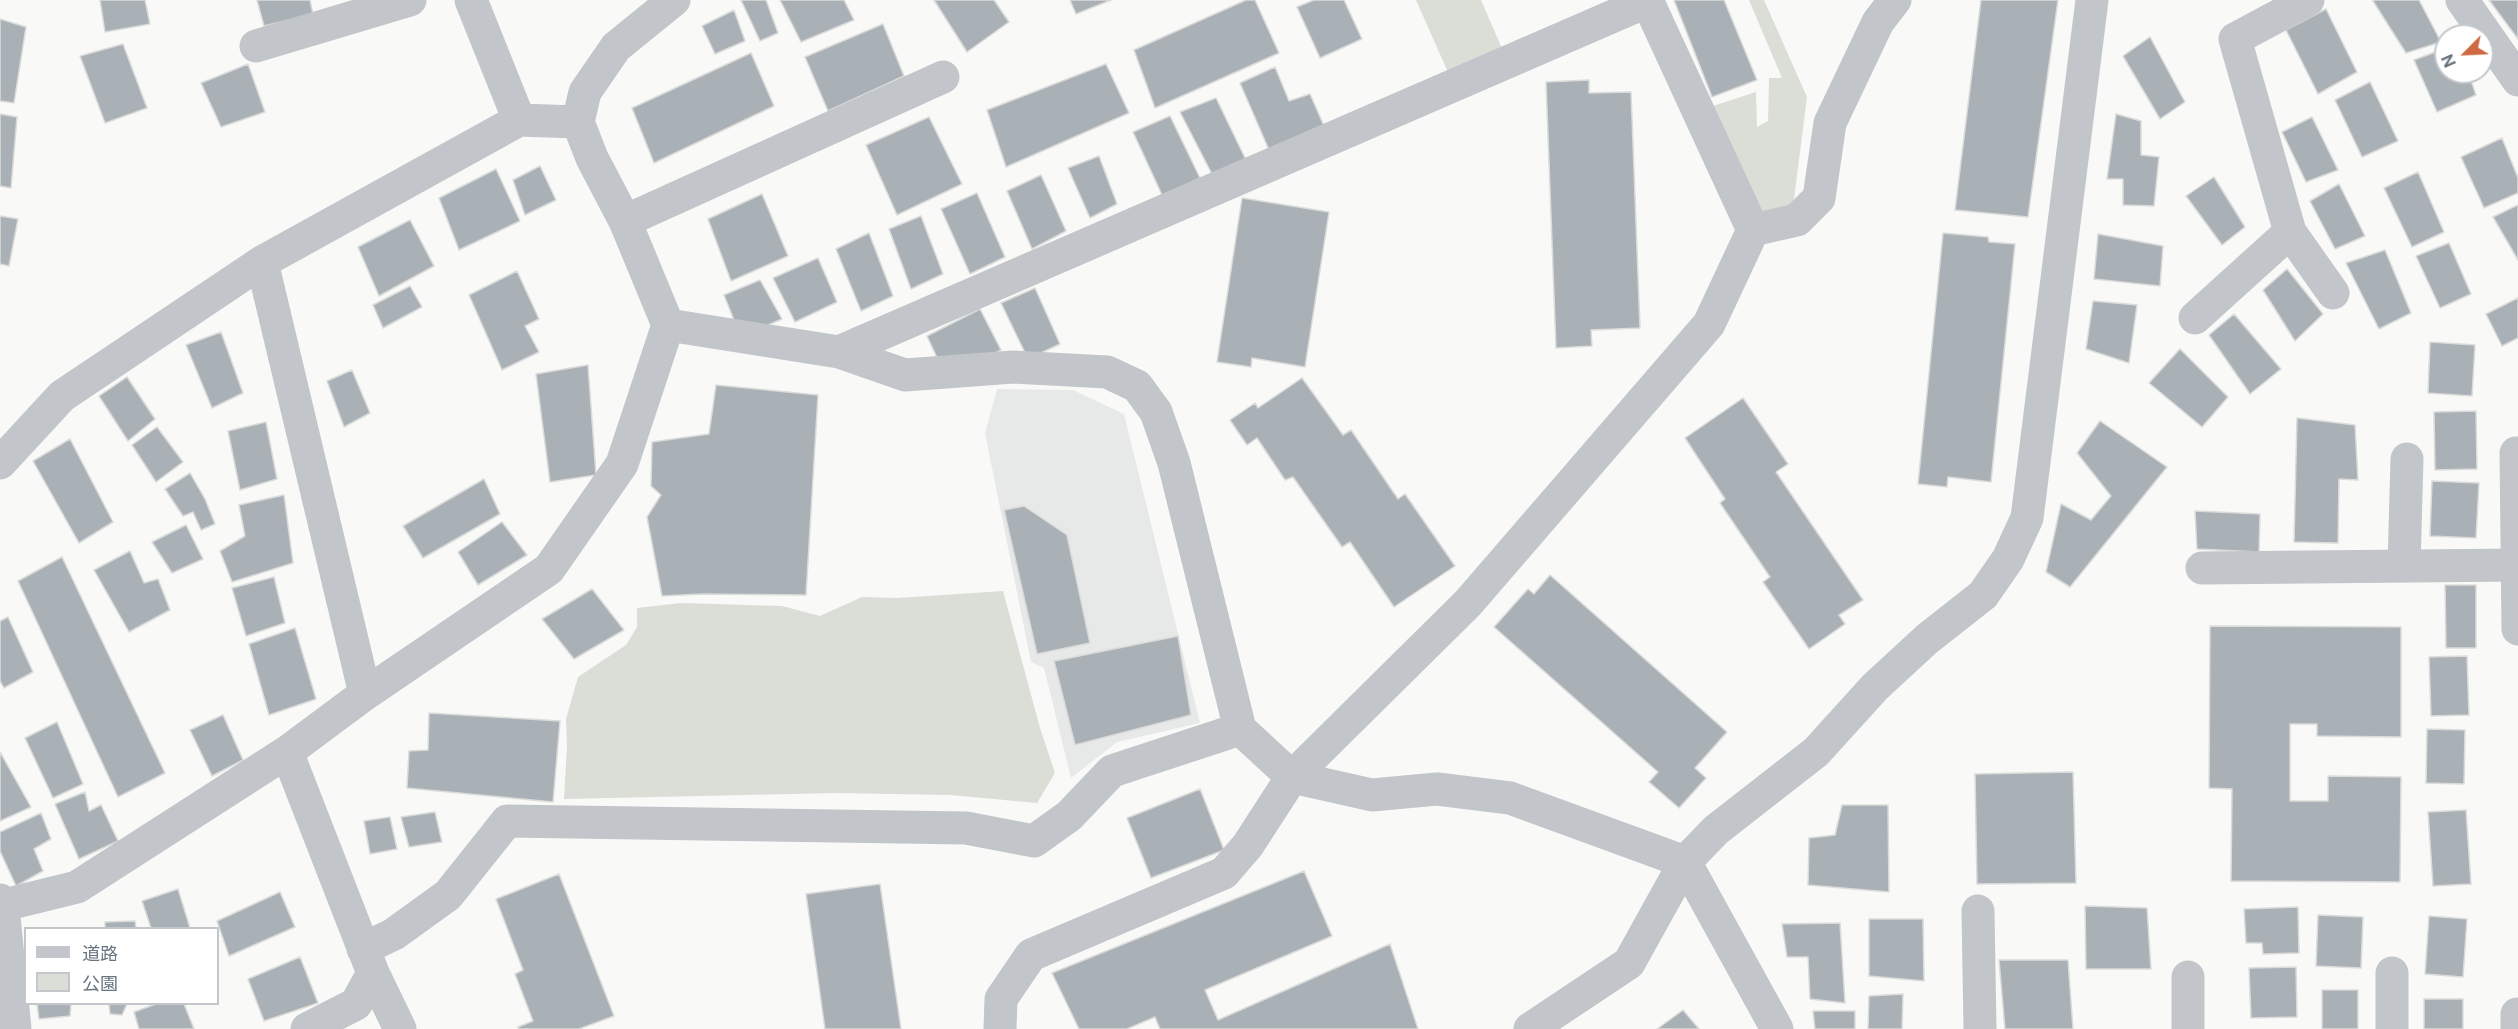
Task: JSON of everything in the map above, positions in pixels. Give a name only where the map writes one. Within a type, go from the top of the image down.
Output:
[{"type":"street","points":[[256,46],[410,0]]},
{"type":"street","points":[[471,0],[519,120]]},
{"type":"street","points":[[15,1029],[1,904],[76,887],[287,752],[365,694],[549,569],[622,464],[668,325],[625,221],[592,158],[578,122],[585,92],[616,46],[674,0]]},
{"type":"street","points":[[1753,230],[1797,220],[1819,198],[1830,123],[1878,22],[1894,0]]},
{"type":"street","points":[[1530,1029],[1629,963],[1685,862],[1716,830],[1816,752],[1875,687],[1918,647],[1983,595],[2008,559],[2027,518],[2092,0]]},
{"type":"street","points":[[2308,0],[2235,39],[2290,232],[2333,293]]},
{"type":"street","points":[[2462,0],[2518,80]]},
{"type":"street","points":[[839,352],[1648,1],[1753,230],[1709,324],[1468,603],[1292,777],[1248,845],[1224,873],[1031,955],[1001,999],[1000,1029]]},
{"type":"street","points":[[625,221],[943,76]]},
{"type":"street","points":[[0,463],[62,396],[262,262],[519,120],[578,122]]},
{"type":"street","points":[[2195,318],[2290,232]]},
{"type":"street","points":[[262,262],[365,694]]},
{"type":"street","points":[[668,325],[839,352],[905,375],[1025,368],[1107,372],[1137,386],[1156,412],[1174,463],[1240,729],[1292,777],[1372,795],[1437,789],[1510,798],[1685,862],[1777,1029]]},
{"type":"street","points":[[2516,453],[2518,629]]},
{"type":"street","points":[[2404,566],[2408,459]]},
{"type":"street","points":[[2202,568],[2518,565]]},
{"type":"street","points":[[307,1029],[356,1004],[368,961],[394,934],[448,895],[507,821],[966,828],[1034,841],[1069,816],[1112,771],[1240,729]]},
{"type":"street","points":[[287,752],[368,961],[400,1029]]},
{"type":"street","points":[[1978,911],[1980,1029]]},
{"type":"street","points":[[2392,974],[2392,1029]]},
{"type":"street","points":[[2188,977],[2188,1029]]},
{"type":"shaded area","points":[[997,389],[1073,390],[1124,414],[1200,723],[1117,742],[1071,778],[1044,668],[1031,662],[985,433]]},
{"type":"green space","points":[[1416,0],[1481,0],[1504,53],[1451,79]]},
{"type":"green space","points":[[1749,0],[1764,0],[1807,97],[1793,207],[1763,217],[1707,108],[1756,92],[1757,127],[1768,121],[1769,78],[1782,78]]},
{"type":"green space","points":[[1003,591],[1040,728],[1055,773],[1037,803],[950,795],[836,793],[564,799],[566,719],[578,677],[626,645],[637,627],[637,608],[681,603],[782,606],[820,616],[862,597],[897,598]]},
{"type":"building","points":[[100,0],[145,0],[150,24],[105,32]]},
{"type":"building","points":[[257,0],[310,0],[313,14],[264,26]]},
{"type":"building","points":[[741,0],[766,0],[778,33],[760,41]]},
{"type":"building","points":[[780,0],[844,0],[854,20],[801,42]]},
{"type":"building","points":[[934,0],[994,0],[1009,22],[967,52]]},
{"type":"building","points":[[1070,0],[1111,0],[1076,14]]},
{"type":"building","points":[[1246,0],[1255,0],[1279,53],[1155,108],[1134,50]]},
{"type":"building","points":[[1314,0],[1344,0],[1362,39],[1320,58],[1297,7]]},
{"type":"building","points":[[1674,0],[1724,0],[1757,80],[1712,97]]},
{"type":"building","points":[[1981,0],[2058,0],[2028,217],[1955,210]]},
{"type":"building","points":[[2419,0],[2434,29],[2434,44],[2406,53],[2373,1]]},
{"type":"building","points":[[2489,0],[2518,0],[2518,39]]},
{"type":"building","points":[[2326,9],[2357,72],[2318,94],[2286,30]]},
{"type":"building","points":[[734,10],[745,41],[715,54],[702,26]]},
{"type":"building","points":[[0,19],[26,27],[14,103],[0,101]]},
{"type":"building","points":[[883,24],[904,76],[828,111],[805,57]]},
{"type":"building","points":[[2150,37],[2185,102],[2160,119],[2123,56]]},
{"type":"building","points":[[123,44],[147,108],[105,123],[80,56]]},
{"type":"building","points":[[2434,52],[2434,84],[2472,84],[2476,95],[2437,112],[2414,60]]},
{"type":"building","points":[[751,53],[774,106],[654,163],[632,108]]},
{"type":"building","points":[[248,64],[265,112],[221,127],[201,83]]},
{"type":"building","points":[[1106,64],[1129,113],[1006,167],[987,110]]},
{"type":"building","points":[[1275,67],[1289,101],[1310,94],[1324,126],[1269,150],[1240,83]]},
{"type":"building","points":[[1589,80],[1589,93],[1631,92],[1640,328],[1591,330],[1592,346],[1556,348],[1546,82]]},
{"type":"building","points":[[2370,82],[2398,141],[2362,157],[2335,100]]},
{"type":"building","points":[[1216,98],[1247,162],[1214,178],[1180,112]]},
{"type":"building","points":[[0,114],[17,117],[11,188],[0,186]]},
{"type":"building","points":[[2116,114],[2141,121],[2141,155],[2159,157],[2154,206],[2123,205],[2123,179],[2107,179]]},
{"type":"building","points":[[1170,116],[1200,178],[1163,197],[1133,132]]},
{"type":"building","points":[[929,117],[962,184],[897,215],[866,145]]},
{"type":"building","points":[[2312,117],[2338,170],[2306,182],[2282,132]]},
{"type":"building","points":[[2502,138],[2518,178],[2518,193],[2484,208],[2461,157]]},
{"type":"building","points":[[1099,156],[1117,204],[1090,218],[1068,168]]},
{"type":"building","points":[[540,166],[556,200],[525,215],[513,180]]},
{"type":"building","points":[[496,169],[520,221],[459,250],[439,198]]},
{"type":"building","points":[[2418,172],[2444,232],[2412,247],[2384,188]]},
{"type":"building","points":[[1041,175],[1066,231],[1032,249],[1007,191]]},
{"type":"building","points":[[2214,177],[2245,227],[2222,245],[2186,196]]},
{"type":"building","points":[[2339,184],[2365,236],[2335,249],[2310,201]]},
{"type":"building","points":[[977,193],[1005,257],[970,274],[941,209]]},
{"type":"building","points":[[762,194],[788,256],[731,281],[708,219]]},
{"type":"building","points":[[1242,198],[1329,212],[1305,367],[1252,358],[1251,367],[1217,362]]},
{"type":"building","points":[[2518,205],[2518,260],[2493,217]]},
{"type":"building","points":[[0,216],[18,219],[9,266],[0,264]]},
{"type":"building","points":[[921,216],[943,274],[911,289],[889,229]]},
{"type":"building","points":[[410,220],[434,266],[379,296],[358,247]]},
{"type":"building","points":[[869,233],[893,296],[861,311],[836,249]]},
{"type":"building","points":[[1943,233],[1988,237],[1989,242],[2015,244],[1991,482],[1948,477],[1947,487],[1918,484]]},
{"type":"building","points":[[2098,234],[2163,246],[2160,286],[2094,279]]},
{"type":"building","points":[[2449,243],[2471,294],[2440,308],[2416,256]]},
{"type":"building","points":[[2385,250],[2411,313],[2379,329],[2346,263]]},
{"type":"building","points":[[818,258],[837,302],[795,322],[773,278]]},
{"type":"building","points":[[2287,269],[2323,314],[2295,341],[2263,290]]},
{"type":"building","points":[[517,271],[539,319],[525,326],[539,352],[502,370],[469,295]]},
{"type":"building","points":[[760,280],[782,319],[761,328],[736,325],[724,295]]},
{"type":"building","points":[[410,286],[422,307],[383,328],[373,305]]},
{"type":"building","points":[[1035,288],[1060,344],[1028,359],[1001,303]]},
{"type":"building","points":[[2518,298],[2518,338],[2502,346],[2486,314]]},
{"type":"building","points":[[2093,301],[2137,305],[2129,363],[2086,349]]},
{"type":"building","points":[[980,309],[1001,350],[978,361],[939,362],[927,336]]},
{"type":"building","points":[[2234,314],[2281,369],[2250,394],[2209,335]]},
{"type":"building","points":[[221,332],[243,393],[212,408],[186,345]]},
{"type":"building","points":[[2430,342],[2475,345],[2472,396],[2428,393]]},
{"type":"building","points":[[2180,349],[2228,397],[2202,427],[2149,383]]},
{"type":"building","points":[[588,365],[596,475],[550,482],[536,374]]},
{"type":"building","points":[[352,370],[370,413],[344,427],[327,381]]},
{"type":"building","points":[[127,377],[155,419],[128,441],[99,396]]},
{"type":"building","points":[[1302,378],[1343,435],[1351,430],[1398,499],[1405,494],[1455,566],[1394,607],[1350,542],[1342,547],[1293,477],[1285,480],[1257,438],[1247,445],[1230,420],[1255,403],[1258,408]]},
{"type":"building","points":[[716,385],[818,395],[806,595],[662,596],[647,517],[661,495],[651,486],[652,442],[709,434]]},
{"type":"building","points":[[1743,398],[1788,464],[1776,472],[1863,600],[1839,615],[1845,624],[1809,649],[1763,582],[1770,577],[1720,503],[1725,499],[1685,438]]},
{"type":"building","points":[[2476,411],[2477,469],[2435,470],[2434,412]]},
{"type":"building","points":[[2297,418],[2355,425],[2358,480],[2339,479],[2338,543],[2294,542]]},
{"type":"building","points":[[2100,421],[2167,467],[2070,587],[2046,572],[2061,504],[2091,520],[2111,496],[2077,453]]},
{"type":"building","points":[[266,422],[277,479],[240,490],[228,431]]},
{"type":"building","points":[[157,427],[183,462],[156,482],[132,445]]},
{"type":"building","points":[[70,439],[113,522],[79,543],[33,461]]},
{"type":"building","points":[[190,473],[205,499],[215,524],[201,530],[193,512],[183,516],[165,489]]},
{"type":"building","points":[[484,479],[500,514],[423,558],[403,526]]},
{"type":"building","points":[[2432,481],[2479,483],[2476,538],[2430,536]]},
{"type":"building","points":[[284,495],[293,563],[232,582],[220,551],[245,536],[239,505]]},
{"type":"building","points":[[1024,506],[1067,535],[1090,643],[1037,654],[1004,510]]},
{"type":"building","points":[[2195,511],[2260,514],[2259,552],[2197,549]]},
{"type":"building","points":[[502,522],[527,555],[478,585],[458,552]]},
{"type":"building","points":[[186,525],[203,559],[172,573],[152,542]]},
{"type":"building","points":[[130,551],[144,583],[158,579],[170,610],[129,632],[94,570]]},
{"type":"building","points":[[62,557],[165,773],[118,797],[18,581]]},
{"type":"building","points":[[1550,575],[1727,732],[1695,768],[1706,778],[1679,808],[1649,782],[1658,772],[1494,627],[1528,589],[1534,594]]},
{"type":"building","points":[[274,577],[285,623],[246,636],[232,588]]},
{"type":"building","points":[[2445,585],[2476,585],[2476,648],[2446,648]]},
{"type":"building","points":[[592,589],[624,630],[574,659],[542,619]]},
{"type":"building","points":[[8,617],[33,672],[4,688],[0,681],[0,621]]},
{"type":"building","points":[[2210,626],[2401,627],[2401,737],[2317,736],[2317,724],[2290,724],[2290,801],[2328,801],[2328,776],[2401,777],[2400,882],[2231,881],[2232,789],[2209,788]]},
{"type":"building","points":[[295,628],[316,699],[269,715],[249,644]]},
{"type":"building","points":[[1178,636],[1191,715],[1075,745],[1054,661]]},
{"type":"building","points":[[2467,656],[2469,715],[2431,716],[2429,657]]},
{"type":"building","points":[[429,713],[560,721],[553,802],[407,788],[409,751],[428,750]]},
{"type":"building","points":[[223,715],[243,760],[212,776],[190,730]]},
{"type":"building","points":[[57,722],[83,784],[53,798],[25,738]]},
{"type":"building","points":[[2427,729],[2465,730],[2464,784],[2426,783]]},
{"type":"building","points":[[0,752],[31,807],[0,821]]},
{"type":"building","points":[[2073,772],[2076,883],[1977,884],[1975,774]]},
{"type":"building","points":[[1200,789],[1224,850],[1151,878],[1127,818]]},
{"type":"building","points":[[85,792],[89,811],[101,805],[118,841],[79,859],[55,804]]},
{"type":"building","points":[[1842,805],[1888,805],[1889,892],[1808,885],[1809,838],[1835,835]]},
{"type":"building","points":[[2466,810],[2471,884],[2433,886],[2428,812]]},
{"type":"building","points":[[435,812],[442,842],[409,847],[401,817]]},
{"type":"building","points":[[41,813],[51,839],[34,849],[43,871],[16,886],[0,851],[0,832]]},
{"type":"building","points":[[390,817],[397,849],[370,854],[364,821]]},
{"type":"building","points":[[1304,871],[1332,936],[1205,990],[1218,1020],[1390,944],[1418,1029],[1160,1029],[1155,1017],[1127,1029],[1079,1029],[1052,973]]},
{"type":"building","points":[[559,874],[614,1016],[579,1029],[519,1029],[518,1027],[533,1021],[515,974],[523,970],[496,899]]},
{"type":"building","points":[[880,884],[901,1029],[825,1029],[806,894]]},
{"type":"building","points":[[178,889],[190,927],[151,927],[142,901]]},
{"type":"building","points":[[280,892],[295,927],[229,956],[217,921]]},
{"type":"building","points":[[2085,906],[2147,908],[2151,969],[2086,969]]},
{"type":"building","points":[[2298,907],[2299,953],[2263,954],[2262,943],[2246,943],[2244,909]]},
{"type":"building","points":[[2318,915],[2363,917],[2361,968],[2316,966]]},
{"type":"building","points":[[2429,916],[2467,919],[2463,977],[2425,974]]},
{"type":"building","points":[[1869,919],[1923,919],[1924,981],[1869,976]]},
{"type":"building","points":[[135,921],[136,927],[105,927],[105,922]]},
{"type":"building","points":[[1840,923],[1845,1003],[1810,999],[1808,957],[1787,957],[1782,924]]},
{"type":"building","points":[[300,957],[318,1003],[264,1021],[248,979]]},
{"type":"building","points":[[1999,960],[2068,960],[2073,1029],[2005,1029]]},
{"type":"building","points":[[2296,967],[2297,1017],[2251,1018],[2249,968]]},
{"type":"building","points":[[2322,990],[2358,990],[2358,1029],[2322,1029]]},
{"type":"building","points":[[1903,994],[1902,1029],[1868,1029],[1869,996]]},
{"type":"building","points":[[2424,999],[2463,999],[2463,1029],[2424,1029]]},
{"type":"building","points":[[37,1005],[71,1005],[70,1016],[39,1019]]},
{"type":"building","points":[[109,1005],[127,1005],[122,1015],[110,1014]]},
{"type":"building","points":[[153,1005],[184,1005],[194,1029],[139,1029],[134,1012]]},
{"type":"building","points":[[1683,1010],[1699,1029],[1657,1029]]},
{"type":"building","points":[[1813,1011],[1855,1011],[1855,1029],[1815,1029]]}]
